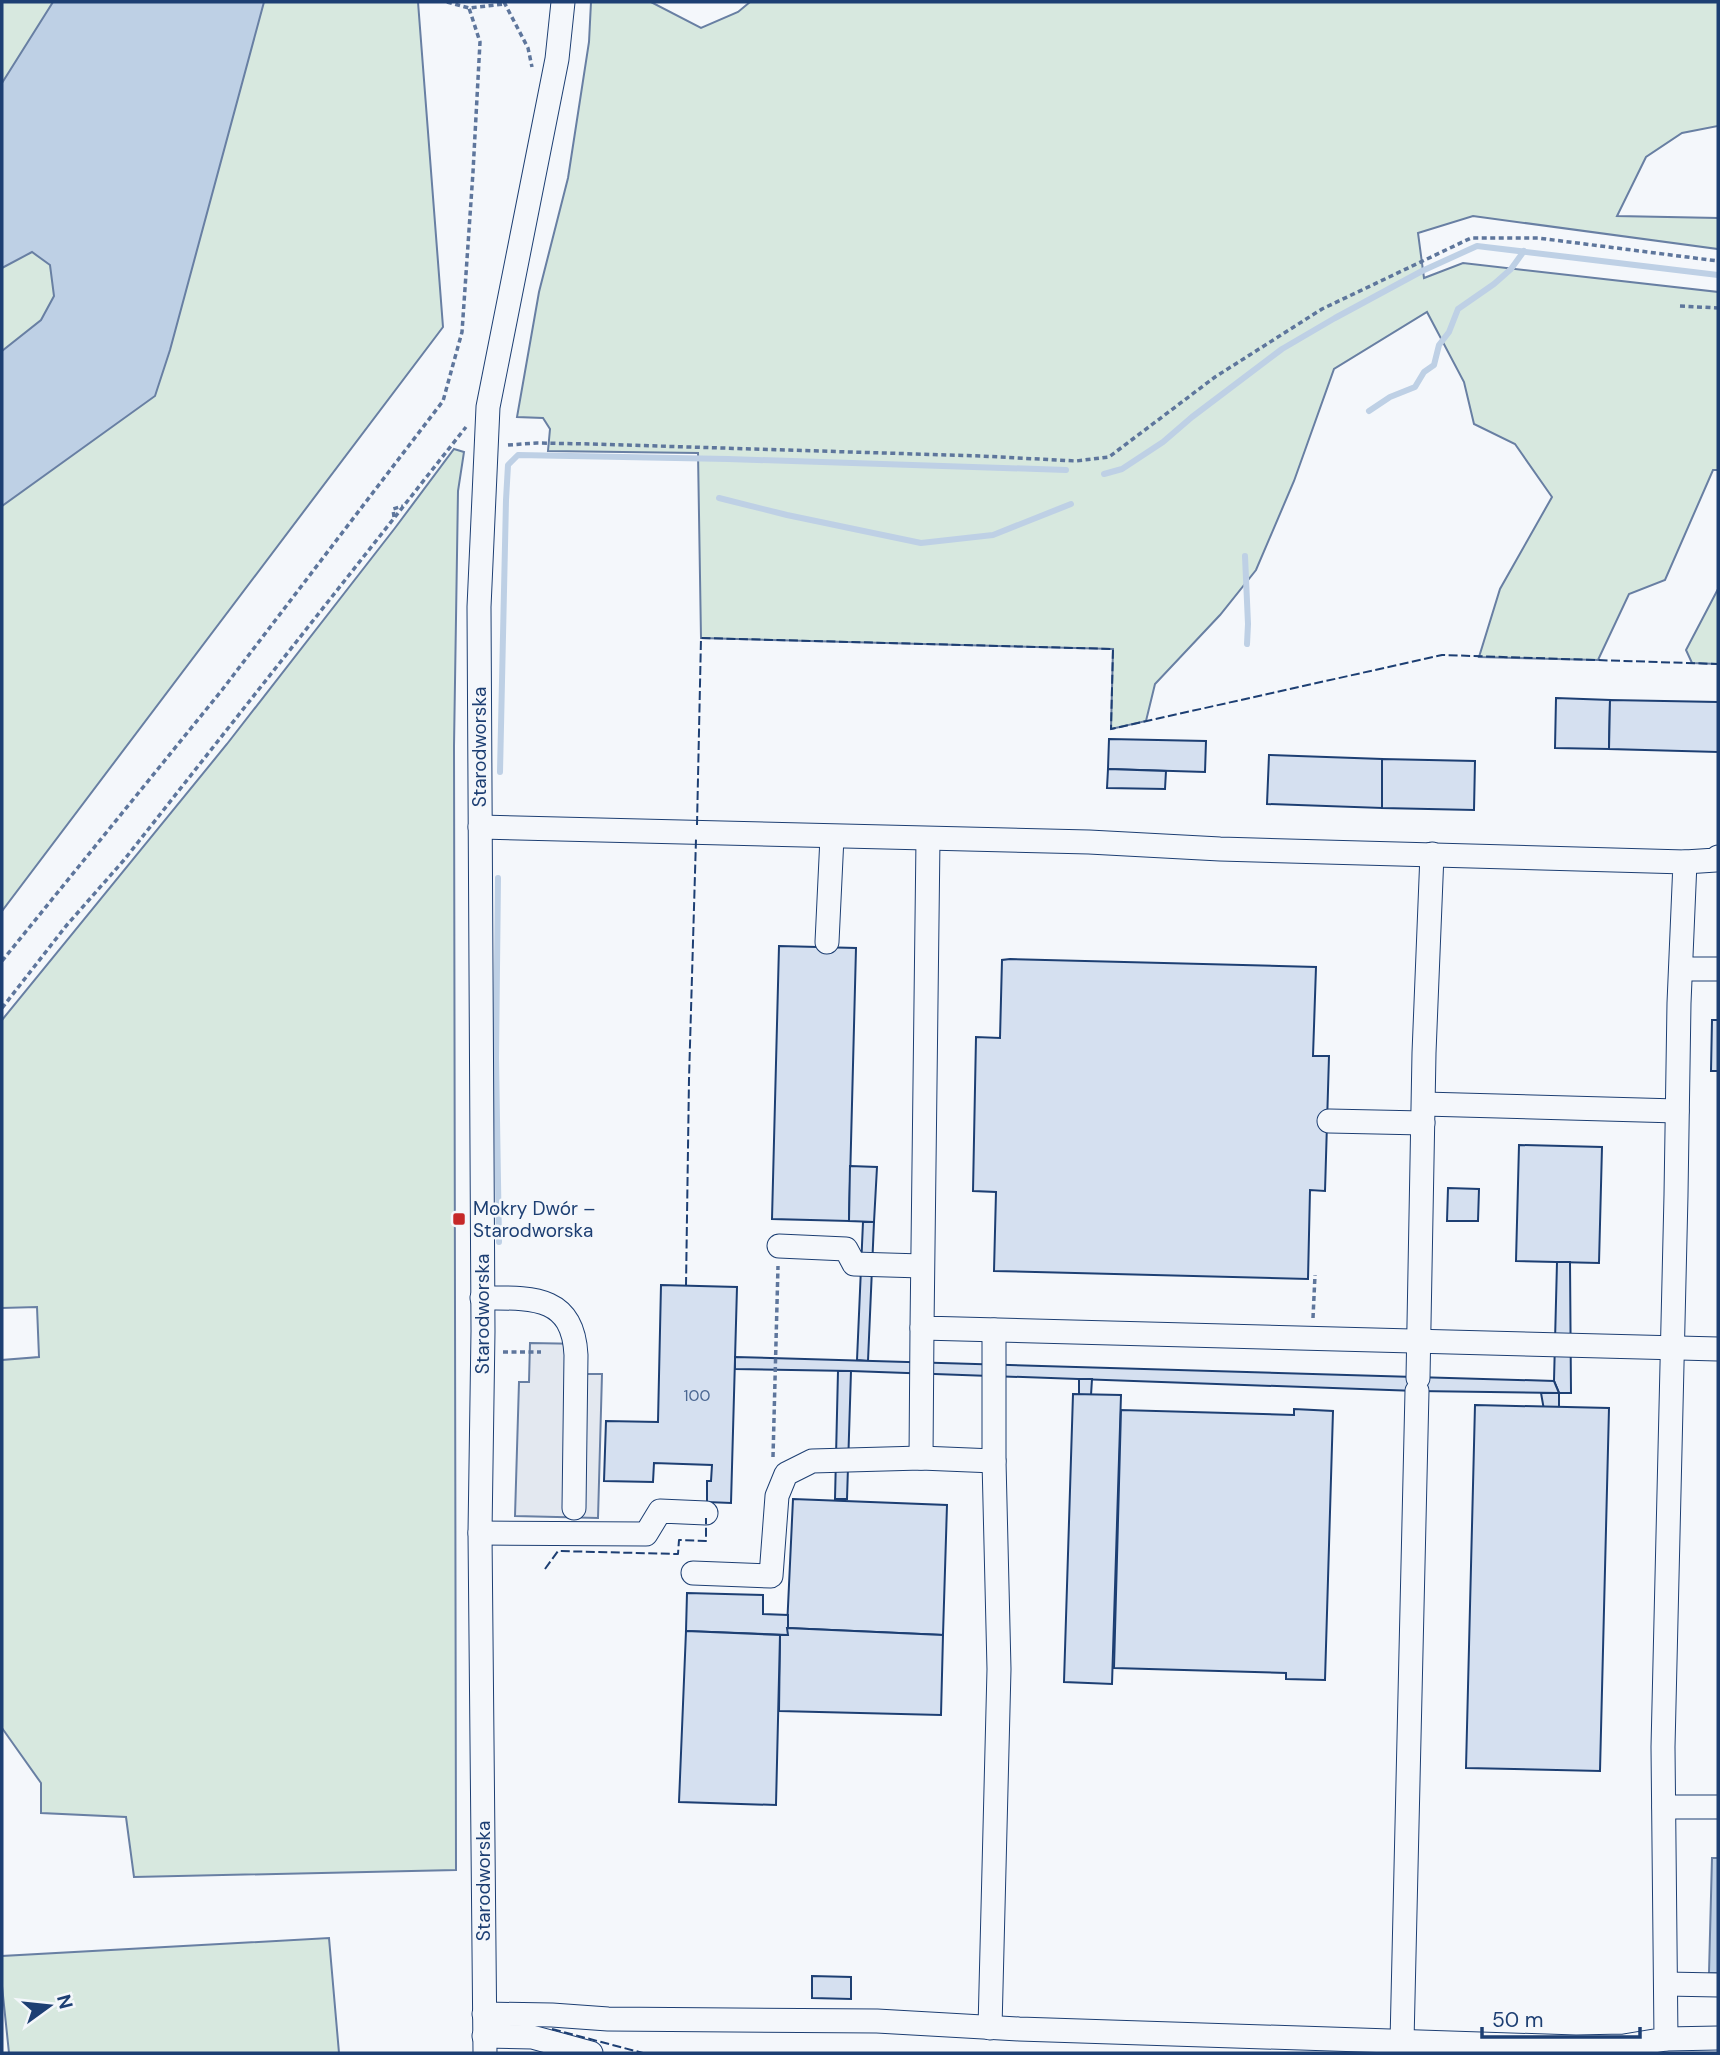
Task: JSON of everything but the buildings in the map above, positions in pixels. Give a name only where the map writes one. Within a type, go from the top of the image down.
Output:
[{"type":"street","name":"Starodworska","points":[[484,2034],[480,1532],[482,1298],[479,607],[488,407],[557,59],[563,2]]},
{"type":"street","points":[[480,827],[1089,842],[1220,849],[1685,862],[1717,860],[1718,857]]},
{"type":"street","points":[[827,942],[832,837]]},
{"type":"street","points":[[921,1458],[928,839]]},
{"type":"street","points":[[1402,2042],[1420,1342],[1423,1113],[1432,854]]},
{"type":"street","points":[[1666,2039],[1663,1747],[1685,862]]},
{"type":"street","points":[[1681,969],[1718,969]]},
{"type":"street","points":[[1329,1121],[1423,1113],[1677,1111]]},
{"type":"street","points":[[779,1246],[846,1249],[854,1264],[922,1266]]},
{"type":"street","points":[[482,1298],[535,1299],[558,1311],[572,1330],[576,1355],[574,1508]]},
{"type":"street","points":[[922,1328],[1718,1349]]},
{"type":"street","points":[[990,2028],[999,1669],[994,1330]]},
{"type":"street","points":[[693,1573],[771,1576],[777,1496],[786,1474],[811,1461],[921,1458],[994,1461]]},
{"type":"street","points":[[480,1532],[646,1534],[660,1511],[706,1513]]},
{"type":"street","points":[[1664,1807],[1718,1807]]},
{"type":"street","points":[[1666,1984],[1718,1985]]},
{"type":"street","points":[[484,2034],[552,2015],[608,2019],[877,2021],[990,2028],[1576,2047],[1623,2046],[1666,2039],[1718,2038]]},
{"type":"street","points":[[484,2034],[532,2037],[591,2053]]},
{"type":"path","points":[[447,2],[469,8],[504,3],[528,48],[533,70]]},
{"type":"path","points":[[2,961],[222,691],[443,401],[462,332],[472,186],[480,42],[469,8]]},
{"type":"path","points":[[487,446],[592,444],[968,455],[1076,461],[1109,457],[1215,377],[1311,316],[1471,238],[1538,238],[1718,261]]},
{"type":"path","points":[[1680,306],[1718,308]]},
{"type":"path","points":[[2,1008],[66,926],[124,860],[473,417],[488,407]]},
{"type":"path","points":[[394,518],[393,509],[403,506]]},
{"type":"path","points":[[779,1246],[773,1463],[786,1474]]},
{"type":"path","points":[[1312,1338],[1315,1275]]},
{"type":"path","points":[[514,1352],[541,1352]]},
{"type":"shaded area","points":[[2,2],[418,2],[443,327],[2,911]]},
{"type":"shaded area","points":[[591,2],[651,2],[701,28],[738,12],[750,2],[1718,2],[1718,126],[1682,133],[1646,157],[1617,216],[1718,218],[1718,249],[1473,216],[1418,233],[1424,278],[1463,263],[1718,292],[1718,470],[1713,470],[1665,580],[1629,594],[1598,660],[1479,657],[1500,589],[1552,497],[1515,444],[1474,424],[1464,382],[1427,312],[1334,369],[1294,481],[1256,570],[1220,615],[1155,684],[1146,721],[1111,729],[1113,649],[701,638],[698,453],[548,451],[550,429],[543,418],[517,417],[539,292],[568,178],[589,42]]},
{"type":"shaded area","points":[[454,449],[464,452],[458,491],[454,746],[456,1870],[134,1877],[126,1817],[41,1813],[41,1783],[2,1728],[2,1360],[39,1357],[37,1307],[2,1308],[2,1020],[227,744]]},
{"type":"shaded area","points":[[1718,589],[1718,664],[1692,663],[1686,650]]},
{"type":"shaded area","points":[[530,1343],[585,1344],[585,1374],[602,1374],[598,1518],[515,1516],[519,1382],[529,1382]]},
{"type":"shaded area","points":[[329,1938],[339,2053],[9,2053],[2,1986],[2,1956]]},
{"type":"water","points":[[53,2],[264,2],[170,350],[155,396],[2,506],[2,351],[41,320],[54,296],[50,265],[32,252],[2,268],[2,83]]},
{"type":"water","points":[[1712,1858],[1718,1858],[1718,1973],[1709,1973]]},
{"type":"waterway","points":[[1104,474],[1122,469],[1163,442],[1282,349],[1422,271],[1477,246],[1718,275]]},
{"type":"waterway","points":[[1369,411],[1390,397],[1415,387],[1424,372],[1434,365],[1439,345],[1449,332],[1458,309],[1494,284],[1511,269],[1524,251]]},
{"type":"waterway","points":[[500,772],[506,500],[508,465],[518,455],[1066,470]]},
{"type":"waterway","points":[[719,498],[921,543],[993,535],[1071,504]]},
{"type":"waterway","points":[[1245,556],[1247,644]]},
{"type":"waterway","points":[[498,878],[496,1058],[499,1242]]},
{"type":"fence","points":[[697,825],[701,638],[1113,649],[1111,729],[1442,655],[1718,664]]},
{"type":"fence","points":[[686,1286],[696,839]]},
{"type":"fence","points":[[545,1569],[558,1551],[678,1554],[679,1540],[706,1541],[706,1518]]},
{"type":"fence","points":[[552,2029],[643,2053]]},
{"type":"place","name":"Mokry Dwór – Starodworska","points":[[459,1219]]}]
